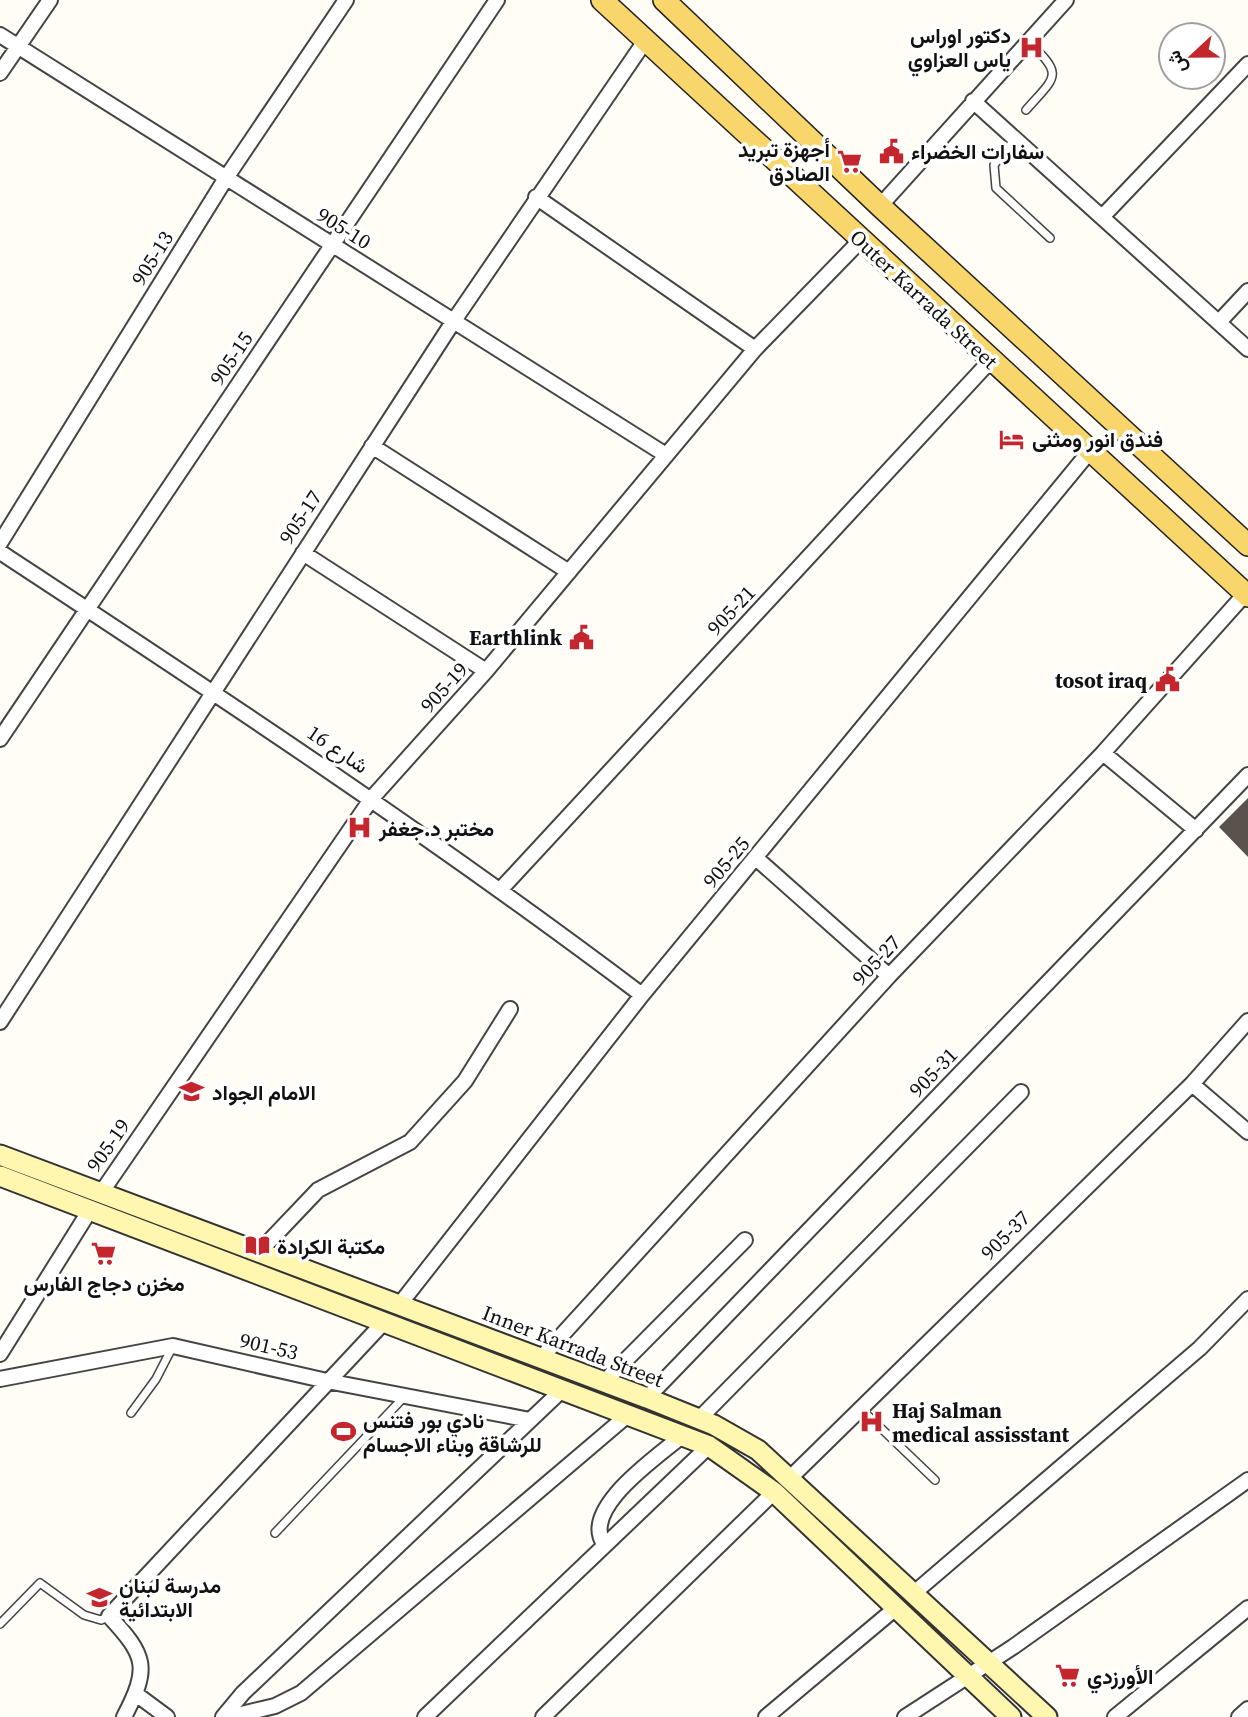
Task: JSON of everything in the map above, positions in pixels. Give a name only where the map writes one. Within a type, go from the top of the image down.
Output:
[{"type":"main road","name":"Outer Karrada Street","points":[[602,0],[1246,595]]},
{"type":"main road","name":"Outer Karrada Street","points":[[664,0],[880,206],[1248,545]]},
{"type":"main road","name":"Inner Karrada Street","points":[[0,1156],[647,1398],[699,1419],[758,1450],[1047,1717]]},
{"type":"main road","name":"Inner Karrada Street","points":[[0,1176],[709,1446],[774,1493],[897,1607],[964,1676],[1011,1717]]},
{"type":"street","points":[[0,73],[50,0]]},
{"type":"street","name":"905-13","points":[[0,543],[226,178],[346,0]]},
{"type":"street","name":"905-15","points":[[0,739],[85,608],[334,246],[497,0]]},
{"type":"street","points":[[880,206],[1066,0]]},
{"type":"street","name":"905-10","points":[[0,35],[666,455]]},
{"type":"street","name":"905-17","points":[[0,1022],[453,322],[645,41]]},
{"type":"street","points":[[1102,217],[1248,64]]},
{"type":"street","points":[[973,101],[1248,349]]},
{"type":"street","points":[[536,197],[755,349]]},
{"type":"street","name":"905-19","points":[[101,1193],[372,798],[486,671],[755,349],[860,241]]},
{"type":"street","points":[[1219,322],[1248,291]]},
{"type":"street","name":"905-21","points":[[501,889],[991,360]]},
{"type":"street","points":[[372,446],[569,572]]},
{"type":"street","name":"905-25","points":[[400,1304],[642,996],[1090,452]]},
{"type":"street","name":"شارع 16","points":[[0,552],[213,690],[372,798],[501,889],[642,996]]},
{"type":"street","points":[[303,553],[486,671]]},
{"type":"street","name":"905-27","points":[[541,1358],[888,976],[1103,753],[1246,595]]},
{"type":"street","points":[[1103,753],[1196,830]]},
{"type":"street","name":"905-31","points":[[647,1398],[1248,775]]},
{"type":"street","points":[[756,858],[888,976]]},
{"type":"street","points":[[259,1252],[318,1190],[410,1142],[465,1081],[510,1009]]},
{"type":"street","name":"905-37","points":[[790,1478],[1192,1084],[1248,1021]]},
{"type":"street","points":[[1192,1084],[1248,1132]]},
{"type":"street","points":[[699,1419],[1021,1092]]},
{"type":"street","points":[[0,1354],[90,1210]]},
{"type":"street","points":[[604,1382],[745,1240]]},
{"type":"street","points":[[914,1593],[1200,1348],[1248,1298]]},
{"type":"street","points":[[124,1717],[136,1694],[141,1671],[139,1652],[108,1616],[386,1321]]},
{"type":"street","name":"901-53","points":[[0,1379],[173,1346],[327,1381],[530,1420]]},
{"type":"street","points":[[223,1717],[243,1693],[562,1390]]},
{"type":"street","points":[[229,1717],[275,1706],[301,1693],[629,1414]]},
{"type":"street","points":[[604,1544],[599,1535],[599,1524],[614,1496],[683,1435]]},
{"type":"street","points":[[425,1717],[709,1446]]},
{"type":"street","points":[[905,1717],[1248,1480]]},
{"type":"street","points":[[543,1717],[774,1493]]},
{"type":"street","points":[[766,1717],[897,1607]]},
{"type":"street","points":[[1115,1717],[1248,1608]]},
{"type":"street","points":[[136,1694],[167,1717]]},
{"type":"street","points":[[1239,1717],[1248,1709]]},
{"type":"lane","points":[[1026,110],[1051,82],[1053,73],[1050,62],[1028,41]]},
{"type":"lane","points":[[1016,139],[994,165],[996,188],[1050,238]]},
{"type":"lane","points":[[131,1413],[156,1379],[173,1346]]},
{"type":"lane","points":[[275,1532],[405,1396]]},
{"type":"lane","points":[[860,1408],[935,1480]]},
{"type":"lane","points":[[0,1624],[40,1583],[85,1615],[101,1620],[108,1616]]},
{"type":"building","points":[[1248,798],[1248,857],[1219,827]]},
{"type":"place","name":"دكتور اوراس ياس العزاوي","points":[[1031,47]]},
{"type":"place","name":"سفارات الخضراء","points":[[891,151]]},
{"type":"place","name":"أجهزة تبريد الصادق","points":[[850,161]]},
{"type":"place","name":"فندق انور ومثنى","points":[[1012,439]]},
{"type":"place","name":"Earthlink","points":[[582,637]]},
{"type":"place","name":"tosot iraq","points":[[1167,680]]},
{"type":"place","name":"مختبر د.جغفر","points":[[359,828]]},
{"type":"place","name":"الامام الجواد","points":[[192,1092]]},
{"type":"place","name":"مكتبة الكرادة","points":[[257,1246]]},
{"type":"place","name":"مخزن دجاج الفارس","points":[[104,1254]]},
{"type":"place","name":"Haj Salman medical assisstant","points":[[872,1422]]},
{"type":"place","name":"نادي بور فتنس للرشاقة وبناء الاجسام","points":[[343,1432]]},
{"type":"place","name":"مدرسة لبنان الابتدائية","points":[[99,1597]]},
{"type":"place","name":"الأورزدي","points":[[1067,1676]]}]
